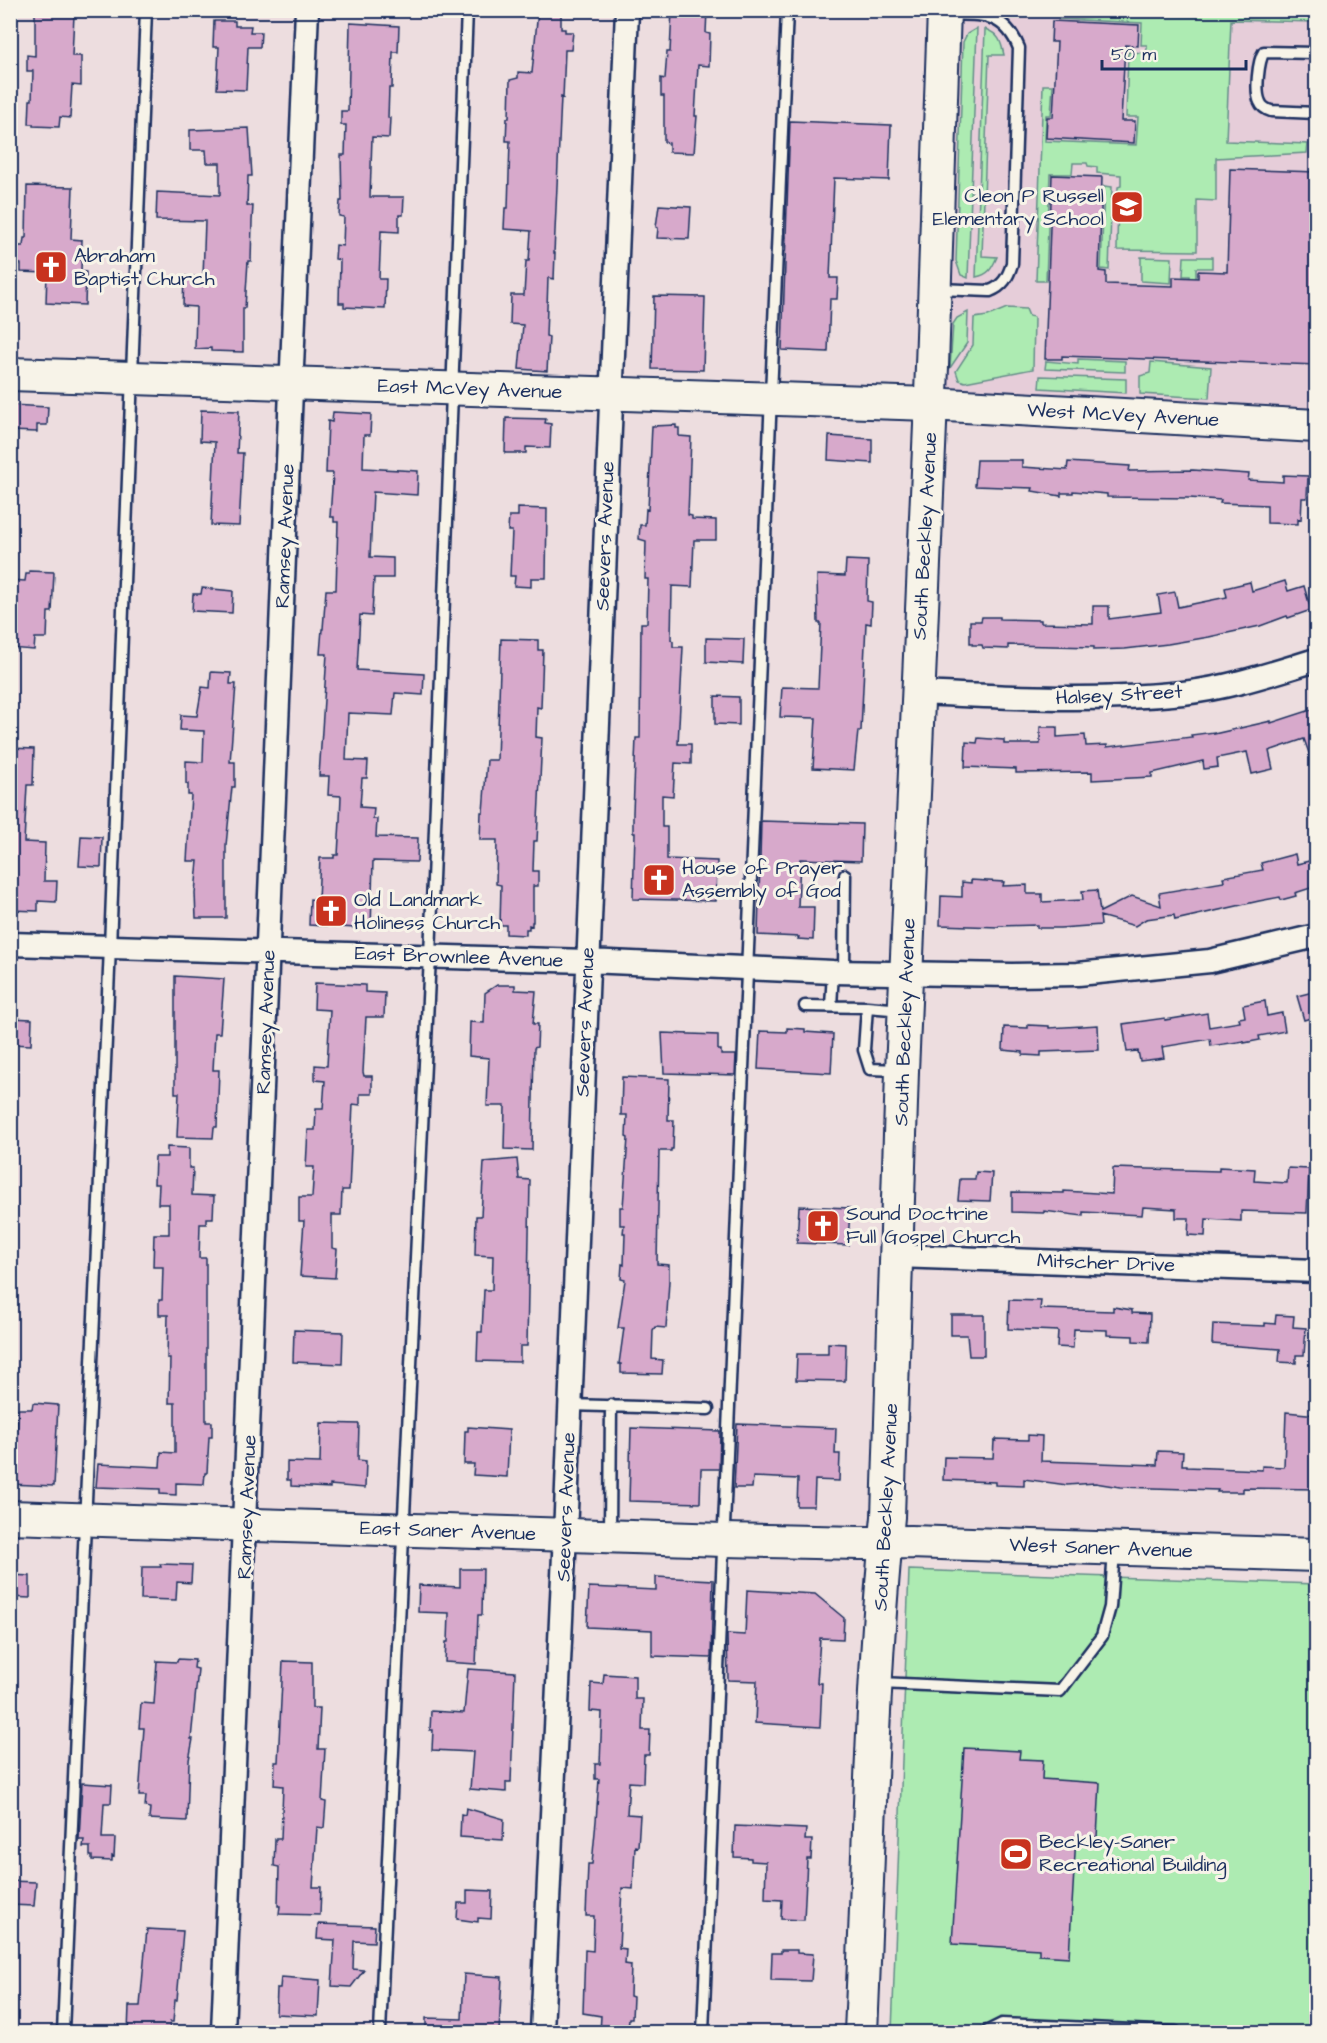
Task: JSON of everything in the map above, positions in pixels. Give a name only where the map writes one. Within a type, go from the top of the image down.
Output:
[{"type":"street","name":"Ramsey Avenue","points":[[223,2032],[247,1524],[307,10]]},
{"type":"street","name":"Seevers Avenue","points":[[542,2032],[565,1535],[627,10]]},
{"type":"street","name":"South Beckley Avenue","points":[[861,2032],[876,1683],[888,1505],[902,1071],[944,12]]},
{"type":"street","name":"East McVey Avenue","points":[[10,374],[930,404]]},
{"type":"street","name":"West McVey Avenue","points":[[930,404],[1317,426]]},
{"type":"street","name":"Halsey Street","points":[[918,693],[1111,699],[1185,693],[1245,681],[1317,660]]},
{"type":"street","name":"East Brownlee Avenue","points":[[10,944],[1012,975],[1078,974],[1210,961],[1317,936]]},
{"type":"street","name":"Mitscher Drive","points":[[896,1256],[1317,1271]]},
{"type":"street","name":"East Saner Avenue","points":[[10,1517],[724,1540],[885,1542]]},
{"type":"street","name":"West Saner Avenue","points":[[885,1542],[1317,1555]]},
{"type":"lane","points":[[63,2032],[110,947],[146,10]]},
{"type":"lane","points":[[380,2032],[430,956],[467,10]]},
{"type":"lane","points":[[703,2032],[787,10]]},
{"type":"lane","points":[[934,289],[990,291],[1004,283],[1012,264],[1019,48],[1014,35],[988,15],[944,12]]},
{"type":"lane","points":[[1317,53],[1264,52],[1259,62],[1258,97],[1265,109],[1270,111],[1317,113]]},
{"type":"lane","points":[[831,1006],[838,971],[845,875]]},
{"type":"lane","points":[[805,1006],[905,1010]]},
{"type":"lane","points":[[867,1007],[864,1050],[870,1070],[902,1071]]},
{"type":"lane","points":[[570,1405],[708,1409]]},
{"type":"lane","points":[[610,1536],[611,1406]]},
{"type":"lane","points":[[876,1683],[1060,1691],[1102,1636],[1110,1607],[1114,1548]]},
{"type":"lane","points":[[987,2032],[1002,2024],[1176,2032]]},
{"type":"shaded area","name":"Cleon P Russell Elementary School","points":[[945,11],[1316,11],[1316,426],[930,404]]},
{"type":"green space","points":[[1140,11],[1316,11],[1316,22],[1231,20],[1226,141],[1308,144],[1307,153],[1216,158],[1216,201],[1197,200],[1197,251],[1117,250],[1118,187],[1121,186],[1121,175],[1097,173],[1097,167],[1088,166],[1087,163],[1073,163],[1072,174],[1050,174],[1046,281],[1036,281],[1043,85],[1053,85],[1051,115],[1046,115],[1045,141],[1136,145],[1138,117],[1126,117],[1128,52],[1147,53],[1147,45],[1141,45],[1142,23],[1059,19],[1059,13],[1140,15]]},
{"type":"green space","points":[[977,28],[968,278],[961,275],[956,261],[963,42],[967,34]]},
{"type":"green space","points":[[985,29],[999,39],[1004,55],[989,55],[982,256],[997,257],[990,270],[976,277]]},
{"type":"green space","points":[[1104,186],[1112,187],[1109,270],[1101,269]]},
{"type":"green space","points":[[1141,257],[1172,258],[1171,283],[1141,281]]},
{"type":"green space","points":[[1184,257],[1212,257],[1212,268],[1196,268],[1196,284],[1190,284],[1190,276],[1183,276]]},
{"type":"green space","points":[[1007,308],[1026,309],[1029,316],[1034,317],[1033,369],[965,382],[959,380],[956,371],[973,345],[974,318],[988,316]]},
{"type":"green space","points":[[968,312],[967,343],[950,368],[953,324],[957,318]]},
{"type":"green space","points":[[1078,359],[1125,361],[1125,372],[1045,369],[1046,361],[1078,364]]},
{"type":"green space","points":[[1151,362],[1211,367],[1209,398],[1140,394],[1140,376],[1150,373]]},
{"type":"green space","points":[[1040,376],[1126,379],[1126,393],[1039,388]]},
{"type":"green space","points":[[909,1570],[1316,1584],[1316,2032],[892,2032]]},
{"type":"building","points":[[46,10],[60,10],[60,14],[74,15],[72,56],[81,56],[81,86],[72,85],[70,118],[60,117],[59,127],[29,124],[33,71],[27,71],[27,55],[35,56],[35,13],[45,14]]},
{"type":"building","points":[[538,10],[561,10],[561,29],[565,29],[565,32],[573,32],[571,50],[565,50],[563,98],[561,97],[554,279],[548,278],[547,371],[519,369],[523,325],[510,324],[511,295],[524,295],[531,231],[504,229],[505,208],[508,208],[510,141],[506,141],[510,80],[518,78],[518,72],[532,73]]},
{"type":"building","points":[[672,10],[707,10],[706,33],[710,34],[709,66],[698,65],[694,153],[669,152],[669,143],[664,142],[664,96],[661,96],[661,78],[665,79],[667,52],[670,52]]},
{"type":"building","points":[[214,21],[235,21],[235,26],[251,26],[250,32],[261,32],[260,47],[248,47],[246,90],[217,89],[219,47],[213,47]]},
{"type":"building","points":[[1052,21],[1139,25],[1138,46],[1125,45],[1121,121],[1135,121],[1134,143],[1046,138],[1047,117],[1053,117],[1057,42],[1051,42]]},
{"type":"building","points":[[350,23],[399,26],[398,52],[393,52],[392,88],[389,88],[389,138],[372,137],[370,197],[404,197],[403,215],[399,215],[399,232],[381,231],[379,279],[386,279],[385,309],[344,307],[344,303],[339,303],[340,260],[335,259],[336,245],[343,246],[344,217],[339,216],[340,201],[342,201],[341,155],[345,155],[346,125],[341,125],[341,111],[348,111]]},
{"type":"building","points":[[790,121],[891,125],[889,180],[834,178],[830,278],[838,278],[837,299],[830,299],[828,352],[782,350]]},
{"type":"building","points":[[249,128],[252,176],[248,176],[247,206],[253,206],[251,261],[248,261],[245,308],[243,308],[243,352],[211,351],[211,348],[195,349],[196,307],[183,306],[184,276],[203,277],[205,221],[156,220],[157,192],[220,195],[220,163],[207,163],[206,150],[190,150],[190,130]]},
{"type":"building","points":[[1230,169],[1317,172],[1317,365],[1062,356],[1062,359],[1045,359],[1052,175],[1102,177],[1099,271],[1106,272],[1106,284],[1173,286],[1173,277],[1198,278],[1198,271],[1227,272]]},
{"type":"building","points":[[27,186],[73,187],[71,239],[82,240],[81,271],[86,272],[85,305],[46,303],[47,273],[21,272],[21,264],[16,263],[17,246],[23,246],[24,238],[26,238]]},
{"type":"building","points":[[659,205],[691,207],[689,239],[657,238]]},
{"type":"building","points":[[654,296],[705,297],[703,370],[652,369]]},
{"type":"building","points":[[10,405],[48,407],[47,425],[37,425],[37,432],[10,431]]},
{"type":"building","points":[[201,410],[239,411],[237,453],[243,453],[239,526],[211,525],[215,442],[200,441]]},
{"type":"building","points":[[333,412],[371,414],[370,435],[364,435],[363,468],[418,471],[417,495],[373,492],[370,557],[393,558],[393,578],[374,578],[372,616],[360,615],[357,670],[424,674],[423,695],[395,693],[393,715],[348,713],[346,760],[368,761],[367,778],[362,778],[360,807],[374,808],[373,819],[377,819],[376,837],[418,838],[417,862],[373,861],[371,929],[309,925],[310,899],[318,900],[320,858],[334,858],[334,855],[338,855],[340,820],[341,796],[328,795],[329,776],[319,776],[327,654],[320,654],[322,629],[326,590],[336,590],[338,522],[334,522],[334,517],[330,517],[333,473],[326,473],[328,421],[332,422]]},
{"type":"building","points":[[506,418],[546,419],[545,423],[551,424],[550,448],[526,447],[526,453],[505,453]]},
{"type":"building","points":[[676,425],[676,428],[679,428],[679,436],[691,437],[688,515],[692,516],[692,519],[716,520],[716,540],[694,540],[692,587],[672,586],[671,640],[673,647],[683,647],[678,744],[691,744],[691,764],[675,763],[673,796],[662,795],[662,827],[667,827],[667,859],[717,861],[716,901],[633,899],[635,833],[633,833],[633,812],[636,738],[640,738],[641,623],[647,623],[648,579],[645,579],[646,541],[639,539],[640,525],[645,525],[646,509],[648,510],[652,426]]},
{"type":"building","points":[[829,436],[872,439],[872,463],[828,460]]},
{"type":"building","points":[[977,460],[1022,460],[1022,467],[1067,470],[1068,462],[1130,466],[1129,471],[1193,470],[1249,474],[1248,480],[1283,482],[1283,475],[1308,476],[1307,498],[1302,498],[1301,520],[1298,519],[1298,524],[1267,523],[1267,505],[1220,503],[1221,500],[1189,498],[1107,497],[1107,494],[1073,491],[1073,493],[1061,493],[1061,496],[1032,491],[1033,488],[975,486]]},
{"type":"building","points":[[518,508],[547,509],[546,578],[531,578],[531,587],[514,586],[515,576],[510,576],[512,531],[508,531],[509,516],[518,516]]},
{"type":"building","points":[[846,560],[868,561],[867,601],[872,602],[871,624],[866,623],[861,731],[858,731],[854,770],[813,768],[816,718],[780,717],[782,687],[818,688],[821,623],[818,623],[817,575],[845,576]]},
{"type":"building","points":[[29,571],[54,572],[52,612],[48,612],[47,638],[35,638],[34,650],[10,648],[10,580],[25,581]]},
{"type":"building","points":[[1285,581],[1288,591],[1304,586],[1311,610],[1260,626],[1209,637],[1125,649],[1094,650],[1094,647],[1008,645],[1008,649],[983,648],[982,645],[970,643],[970,621],[981,621],[982,617],[1041,620],[1041,623],[1093,624],[1093,606],[1109,606],[1109,619],[1161,612],[1158,595],[1175,592],[1178,607],[1227,597],[1225,588],[1250,582],[1252,591]]},
{"type":"building","points":[[202,588],[233,591],[232,613],[192,611],[193,594],[201,594]]},
{"type":"building","points":[[706,638],[744,639],[743,664],[706,662]]},
{"type":"building","points":[[501,639],[538,640],[538,650],[543,650],[541,708],[537,707],[536,737],[542,738],[537,841],[534,841],[533,871],[538,871],[538,886],[533,886],[533,922],[532,926],[529,925],[529,929],[526,929],[526,935],[506,934],[506,925],[500,925],[501,885],[496,884],[497,840],[480,840],[487,760],[497,760]]},
{"type":"building","points":[[211,672],[231,673],[230,684],[236,684],[230,762],[235,762],[235,787],[232,787],[226,845],[226,918],[196,918],[195,893],[198,861],[187,861],[191,795],[188,795],[188,784],[186,784],[186,761],[203,762],[204,731],[180,730],[181,715],[197,716],[202,687],[210,688]]},
{"type":"building","points":[[715,696],[739,697],[739,725],[715,724]]},
{"type":"building","points":[[1317,708],[1317,766],[1314,767],[1304,739],[1269,751],[1273,769],[1252,774],[1247,752],[1217,758],[1218,767],[1204,769],[1203,761],[1152,773],[1152,777],[1092,780],[1092,772],[1016,773],[1016,769],[965,767],[966,742],[977,743],[978,738],[1004,740],[1004,744],[1040,744],[1040,727],[1057,727],[1057,737],[1085,735],[1086,746],[1107,745],[1107,747],[1192,737],[1191,735],[1214,732],[1214,734],[1271,721],[1271,723]]},
{"type":"building","points":[[10,748],[34,749],[33,785],[27,785],[24,842],[45,843],[44,881],[57,881],[56,902],[38,901],[38,911],[10,910]]},
{"type":"building","points":[[761,821],[862,824],[861,861],[800,859],[798,907],[814,907],[813,940],[758,935]]},
{"type":"building","points":[[81,836],[102,837],[101,867],[79,866]]},
{"type":"building","points":[[1295,854],[1297,864],[1317,859],[1317,886],[1281,900],[1280,897],[1175,920],[1174,915],[1146,919],[1135,926],[1100,916],[1101,925],[1060,928],[1037,928],[1037,925],[998,927],[940,925],[941,896],[962,897],[962,882],[971,883],[971,880],[1004,882],[1003,886],[1027,885],[1027,894],[1042,894],[1042,902],[1083,900],[1082,891],[1097,890],[1100,912],[1132,896],[1161,906],[1159,893],[1224,882],[1223,877],[1263,870],[1261,863]]},
{"type":"building","points":[[175,976],[224,979],[220,1033],[215,1033],[213,1070],[219,1070],[217,1127],[214,1127],[213,1138],[177,1137],[179,1093],[175,1093]]},
{"type":"building","points":[[315,983],[365,985],[365,992],[385,993],[384,1017],[366,1017],[363,1072],[364,1076],[372,1076],[372,1094],[360,1094],[360,1105],[353,1104],[349,1190],[342,1190],[341,1215],[332,1215],[332,1248],[337,1249],[335,1278],[300,1276],[304,1221],[299,1221],[299,1197],[312,1197],[314,1167],[306,1167],[308,1130],[315,1130],[316,1109],[323,1109],[325,1081],[315,1080],[315,1065],[327,1066],[330,1010],[314,1009]]},
{"type":"building","points":[[497,985],[515,985],[515,990],[536,991],[533,1024],[538,1024],[537,1047],[534,1048],[532,1150],[504,1149],[505,1106],[487,1106],[489,1058],[469,1056],[470,1022],[484,1023],[485,993]]},
{"type":"building","points":[[1317,991],[1317,1016],[1304,1020],[1297,996]]},
{"type":"building","points":[[1265,1001],[1267,1016],[1282,1013],[1285,1031],[1259,1036],[1260,1040],[1244,1043],[1244,1041],[1211,1046],[1210,1039],[1162,1047],[1164,1058],[1140,1061],[1138,1051],[1127,1052],[1123,1024],[1207,1013],[1209,1027],[1240,1022],[1239,1018],[1245,1017],[1243,1005]]},
{"type":"building","points":[[10,1018],[32,1019],[31,1045],[10,1044]]},
{"type":"building","points":[[1028,1025],[1049,1026],[1049,1028],[1098,1025],[1099,1050],[1041,1052],[1041,1056],[1023,1055],[1023,1052],[1003,1050],[1004,1027],[1028,1028]]},
{"type":"building","points":[[787,1028],[833,1034],[831,1073],[758,1069],[760,1031],[787,1032]]},
{"type":"building","points":[[662,1033],[718,1035],[718,1050],[721,1050],[721,1055],[736,1055],[735,1075],[664,1073]]},
{"type":"building","points":[[622,1077],[669,1079],[668,1120],[674,1120],[673,1149],[659,1151],[657,1264],[669,1265],[669,1281],[666,1328],[655,1327],[653,1330],[652,1359],[663,1360],[662,1374],[621,1373],[621,1364],[619,1364],[624,1328],[618,1328],[625,1280],[621,1279],[625,1233],[623,1233],[624,1225],[620,1225],[620,1207],[623,1207],[628,1138],[626,1137],[627,1115],[621,1115]]},
{"type":"building","points":[[167,1147],[189,1148],[189,1168],[193,1168],[192,1195],[214,1196],[213,1218],[206,1218],[206,1224],[200,1224],[199,1258],[206,1258],[206,1422],[212,1422],[212,1437],[209,1437],[207,1473],[205,1473],[204,1484],[176,1483],[176,1495],[160,1494],[160,1489],[96,1487],[98,1464],[160,1467],[161,1452],[175,1453],[175,1403],[169,1403],[168,1315],[159,1315],[163,1267],[153,1267],[154,1234],[169,1234],[169,1204],[158,1204],[159,1184],[154,1184],[155,1157],[167,1157]]},
{"type":"building","points":[[517,1159],[519,1179],[530,1180],[527,1346],[520,1346],[520,1362],[477,1361],[478,1332],[482,1332],[484,1290],[492,1290],[493,1256],[475,1255],[476,1216],[481,1216],[484,1162]]},
{"type":"building","points":[[1219,1167],[1255,1169],[1254,1181],[1287,1183],[1288,1168],[1309,1169],[1307,1213],[1241,1211],[1241,1221],[1206,1219],[1205,1236],[1188,1235],[1189,1218],[1176,1218],[1176,1209],[1143,1207],[1142,1215],[1083,1212],[1083,1216],[1044,1211],[1044,1213],[1012,1212],[1012,1192],[1064,1193],[1064,1191],[1112,1194],[1113,1168],[1219,1171]]},
{"type":"building","points":[[976,1172],[992,1173],[990,1201],[958,1200],[960,1179],[975,1179]]},
{"type":"building","name":"Sound Doctrine Full Gospel Church","points":[[799,1206],[850,1208],[848,1245],[797,1243]]},
{"type":"building","points":[[1009,1300],[1041,1301],[1040,1309],[1113,1311],[1113,1307],[1132,1310],[1132,1313],[1150,1314],[1149,1342],[1133,1341],[1133,1336],[1107,1335],[1107,1330],[1074,1329],[1073,1348],[1057,1347],[1058,1331],[1008,1329]]},
{"type":"building","points":[[951,1315],[984,1315],[984,1356],[969,1356],[967,1335],[951,1335]]},
{"type":"building","points":[[1276,1315],[1294,1316],[1293,1327],[1306,1328],[1304,1355],[1296,1355],[1296,1363],[1279,1362],[1280,1349],[1212,1344],[1213,1324],[1265,1326],[1265,1323],[1275,1324]]},
{"type":"building","points":[[294,1330],[343,1332],[342,1364],[293,1362]]},
{"type":"building","points":[[828,1343],[846,1344],[845,1381],[796,1380],[797,1354],[828,1354]]},
{"type":"building","points":[[33,1403],[58,1405],[54,1486],[10,1484],[10,1456],[16,1456],[18,1409],[32,1409]]},
{"type":"building","points":[[1286,1412],[1317,1415],[1317,1489],[1243,1488],[1243,1492],[1217,1492],[1218,1490],[1120,1487],[1095,1483],[1067,1485],[1024,1479],[1024,1486],[995,1485],[995,1482],[943,1480],[944,1457],[993,1458],[996,1439],[1028,1440],[1028,1435],[1042,1436],[1041,1461],[1157,1465],[1158,1451],[1183,1452],[1182,1465],[1187,1465],[1187,1467],[1262,1470],[1262,1466],[1284,1467]]},
{"type":"building","points":[[321,1423],[359,1424],[358,1460],[366,1461],[365,1488],[330,1485],[330,1488],[291,1486],[291,1480],[287,1480],[287,1462],[320,1463]]},
{"type":"building","points":[[737,1424],[836,1428],[835,1454],[840,1454],[839,1481],[815,1480],[814,1506],[797,1506],[798,1479],[753,1477],[752,1488],[734,1488]]},
{"type":"building","points":[[468,1427],[509,1430],[507,1477],[473,1475],[474,1464],[464,1464],[465,1431],[468,1431]]},
{"type":"building","points":[[631,1428],[720,1431],[719,1469],[701,1469],[700,1503],[629,1501]]},
{"type":"building","points":[[160,1564],[192,1565],[191,1583],[177,1582],[176,1600],[141,1599],[142,1567],[161,1567]]},
{"type":"building","points":[[460,1569],[483,1569],[482,1615],[478,1615],[476,1664],[445,1662],[449,1613],[418,1612],[419,1585],[460,1587]]},
{"type":"building","points":[[10,1575],[30,1576],[30,1598],[10,1597]]},
{"type":"building","points":[[656,1577],[713,1580],[711,1658],[652,1656],[652,1630],[587,1627],[589,1587],[656,1590]]},
{"type":"building","points":[[747,1590],[815,1594],[844,1618],[843,1639],[820,1638],[817,1683],[822,1683],[820,1727],[755,1723],[757,1681],[728,1680],[727,1634],[745,1635]]},
{"type":"building","points":[[178,1659],[195,1660],[194,1668],[198,1669],[191,1739],[193,1739],[189,1760],[187,1821],[149,1819],[150,1808],[145,1807],[146,1796],[139,1796],[144,1728],[139,1728],[141,1703],[154,1704],[157,1661],[177,1662]]},
{"type":"building","points":[[283,1661],[312,1662],[312,1708],[320,1708],[318,1749],[325,1749],[322,1801],[326,1802],[324,1828],[317,1827],[313,1887],[321,1887],[320,1915],[279,1914],[279,1867],[274,1866],[275,1839],[281,1839],[283,1786],[274,1785],[275,1762],[278,1762]]},
{"type":"building","points":[[468,1669],[515,1672],[511,1782],[506,1782],[506,1792],[470,1789],[473,1752],[432,1750],[431,1711],[464,1713]]},
{"type":"building","points":[[604,1674],[635,1676],[635,1699],[643,1699],[642,1730],[650,1730],[649,1755],[644,1755],[643,1783],[629,1782],[627,1814],[640,1815],[638,1847],[635,1846],[633,1889],[622,1888],[619,1948],[626,1949],[625,1964],[631,1965],[630,1996],[633,1997],[632,2018],[629,2018],[628,2032],[600,2032],[601,2016],[583,2013],[585,1950],[593,1951],[594,1916],[586,1916],[588,1864],[592,1864],[599,1779],[595,1779],[595,1764],[600,1764],[602,1712],[590,1711],[591,1683],[603,1684]]},
{"type":"building","name":"Beckley-Saner Recreational Building","points":[[964,1748],[1020,1751],[1019,1759],[1043,1760],[1042,1779],[1100,1783],[1097,1837],[1076,1836],[1069,1957],[1039,1955],[1039,1949],[952,1944]]},
{"type":"building","points":[[82,1783],[112,1785],[111,1803],[104,1803],[102,1838],[115,1838],[112,1861],[92,1860],[90,1847],[83,1847],[84,1840],[79,1840]]},
{"type":"building","points":[[466,1808],[504,1819],[503,1840],[460,1837],[461,1814],[465,1815]]},
{"type":"building","points":[[735,1826],[806,1829],[805,1840],[812,1840],[811,1859],[807,1859],[804,1920],[781,1919],[782,1900],[765,1899],[766,1862],[734,1857]]},
{"type":"building","points":[[10,1881],[36,1882],[34,1906],[10,1905]]},
{"type":"building","points":[[467,1890],[492,1891],[491,1919],[478,1918],[478,1922],[457,1919],[458,1903],[467,1903]]},
{"type":"building","points":[[318,1924],[375,1926],[374,1942],[354,1941],[353,1969],[364,1970],[351,1987],[332,1986],[335,1940],[317,1939]]},
{"type":"building","points":[[147,1929],[183,1931],[177,2000],[175,2000],[173,2022],[170,2022],[169,2032],[128,2032],[129,2006],[140,2006]]},
{"type":"building","points":[[781,1950],[797,1950],[797,1953],[813,1954],[811,1981],[771,1980],[772,1953],[781,1953]]},
{"type":"building","points":[[464,1974],[502,1977],[499,2032],[426,2032],[426,2018],[462,2019]]},
{"type":"building","points":[[281,1977],[320,1980],[318,2016],[276,2014],[277,1988],[280,1988]]},
{"type":"place","name":"Cleon P Russell Elementary School","points":[[1127,207]]},
{"type":"place","name":"Abraham Baptist Church","points":[[51,267]]},
{"type":"place","name":"House of Prayer Assembly of God","points":[[659,880]]},
{"type":"place","name":"Old Landmark Holiness Church","points":[[331,911]]},
{"type":"place","name":"Sound Doctrine Full Gospel Church","points":[[823,1226]]},
{"type":"place","name":"Beckley-Saner Recreational Building","points":[[1016,1854]]}]
